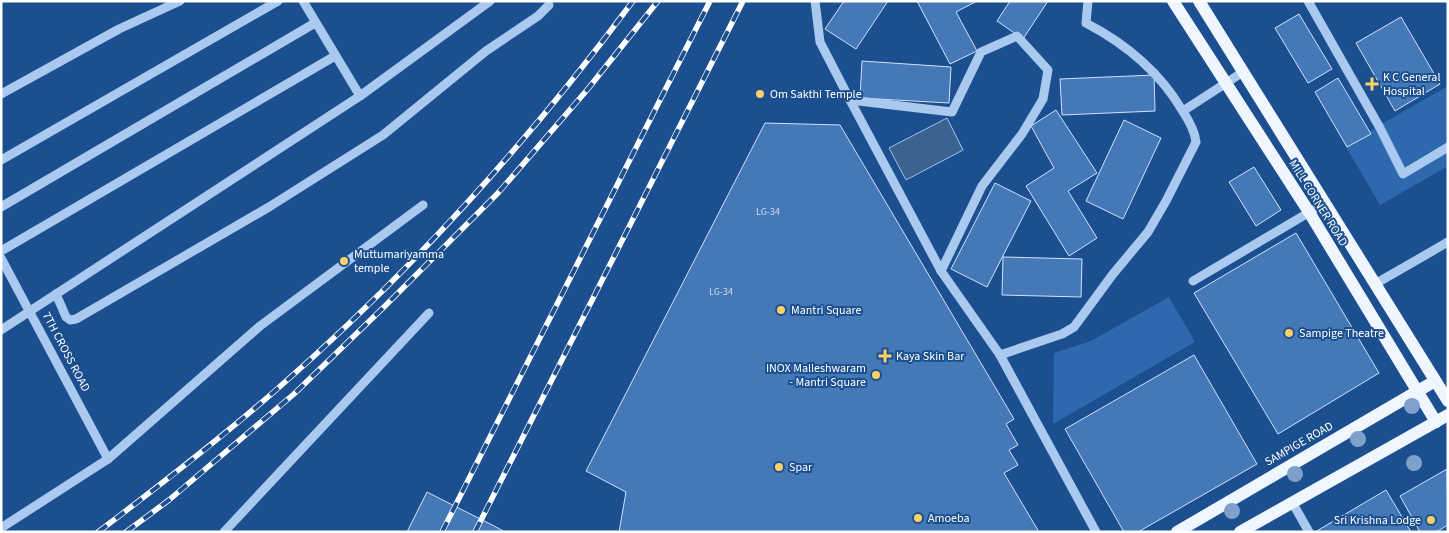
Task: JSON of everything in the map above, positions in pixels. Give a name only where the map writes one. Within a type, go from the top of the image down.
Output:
[{"type":"main road","name":"MILL CORNER ROAD","points":[[1173,1],[1309,212],[1436,422]]},
{"type":"main road","name":"MILL CORNER ROAD","points":[[1199,1],[1448,401]]},
{"type":"main road","name":"SAMPIGE ROAD","points":[[1177,532],[1435,381]]},
{"type":"main road","points":[[1240,532],[1448,415]]},
{"type":"street","points":[[1,94],[120,29],[180,1]]},
{"type":"street","points":[[1,160],[278,1]]},
{"type":"street","points":[[303,1],[360,96]]},
{"type":"street","points":[[1,330],[360,96],[490,1]]},
{"type":"street","points":[[815,1],[820,42],[850,100],[942,271],[1000,354],[1096,532]]},
{"type":"street","points":[[1000,354],[1062,334],[1074,327],[1113,274],[1148,232],[1196,142],[1196,137],[1183,111],[1160,78],[1126,46],[1086,23],[1088,1]]},
{"type":"street","points":[[1308,1],[1380,128],[1403,174],[1448,146]]},
{"type":"street","points":[[56,294],[66,317],[70,320],[76,319],[260,212],[383,136],[486,51],[538,16],[549,5]]},
{"type":"street","points":[[1,207],[315,23]]},
{"type":"street","points":[[850,100],[952,112],[981,52],[1017,36],[1048,70],[1043,99],[1022,134],[982,186],[942,271]]},
{"type":"street","points":[[1,252],[335,56]]},
{"type":"street","points":[[1183,111],[1243,72]]},
{"type":"street","points":[[1193,281],[1325,203]]},
{"type":"street","points":[[1,528],[108,459],[260,326],[423,205]]},
{"type":"street","points":[[1375,284],[1448,242]]},
{"type":"street","name":"7TH CROSS ROAD","points":[[1,258],[108,459]]},
{"type":"street","points":[[224,532],[429,313]]},
{"type":"street","points":[[1292,502],[1309,532]]},
{"type":"shaded area","points":[[1448,86],[1448,166],[1380,205],[1345,145]]},
{"type":"shaded area","points":[[947,118],[963,150],[906,180],[889,148]]},
{"type":"shaded area","points":[[1169,297],[1195,342],[1053,424],[1054,353],[1091,341]]},
{"type":"building","points":[[844,1],[888,1],[856,49],[825,29]]},
{"type":"building","points":[[917,1],[977,1],[956,12],[977,51],[950,64]]},
{"type":"building","points":[[1010,1],[1048,1],[1023,39],[997,21]]},
{"type":"building","points":[[1299,14],[1332,69],[1308,83],[1275,28]]},
{"type":"building","points":[[1401,17],[1440,84],[1395,111],[1356,43]]},
{"type":"building","points":[[862,61],[951,67],[949,103],[860,98]]},
{"type":"building","points":[[1154,75],[1155,111],[1062,115],[1060,79]]},
{"type":"building","points":[[1338,78],[1371,134],[1347,147],[1315,92]]},
{"type":"building","points":[[1056,110],[1097,173],[1068,191],[1097,238],[1069,256],[1026,186],[1054,168],[1031,126]]},
{"type":"building","points":[[1124,120],[1161,138],[1123,219],[1086,201]]},
{"type":"building","name":"Mantri Square","points":[[765,123],[840,125],[1014,419],[1006,424],[1018,445],[1009,450],[1018,465],[1004,473],[1039,532],[619,532],[626,492],[586,471]]},
{"type":"building","points":[[1254,167],[1281,210],[1256,226],[1229,182]]},
{"type":"building","points":[[995,183],[1031,201],[987,287],[951,269]]},
{"type":"building","points":[[1296,233],[1379,373],[1278,434],[1194,293]]},
{"type":"building","points":[[1003,257],[1082,259],[1081,297],[1002,295]]},
{"type":"building","points":[[1194,355],[1257,464],[1138,532],[1124,532],[1065,429]]},
{"type":"building","points":[[1447,469],[1448,525],[1436,532],[1420,532],[1400,496]]},
{"type":"building","points":[[1386,490],[1411,532],[1315,532]]},
{"type":"building","points":[[427,492],[498,528],[505,532],[407,532]]},
{"type":"railway","points":[[98,532],[254,409],[373,300],[420,253],[509,155],[552,105],[633,1]]},
{"type":"railway","points":[[126,532],[169,500],[294,394],[385,306],[498,193],[587,90],[658,1]]},
{"type":"railway","points":[[442,532],[710,1]]},
{"type":"railway","points":[[475,532],[743,1]]},
{"type":"place","name":"K C General Hospital","points":[[1372,84]]},
{"type":"place","name":"Om Sakthi Temple","points":[[760,94]]},
{"type":"place","name":"Muttumariyamma temple","points":[[344,261]]},
{"type":"place","name":"Mantri Square","points":[[781,310]]},
{"type":"place","name":"Sampige Theatre","points":[[1289,333]]},
{"type":"place","name":"Kaya Skin Bar","points":[[885,356]]},
{"type":"place","name":"INOX Malleshwaram - Mantri Square","points":[[876,375]]},
{"type":"place","name":"Spar","points":[[779,467]]},
{"type":"place","name":"Amoeba","points":[[918,518]]},
{"type":"place","name":"Sri Krishna Lodge","points":[[1431,520]]}]
